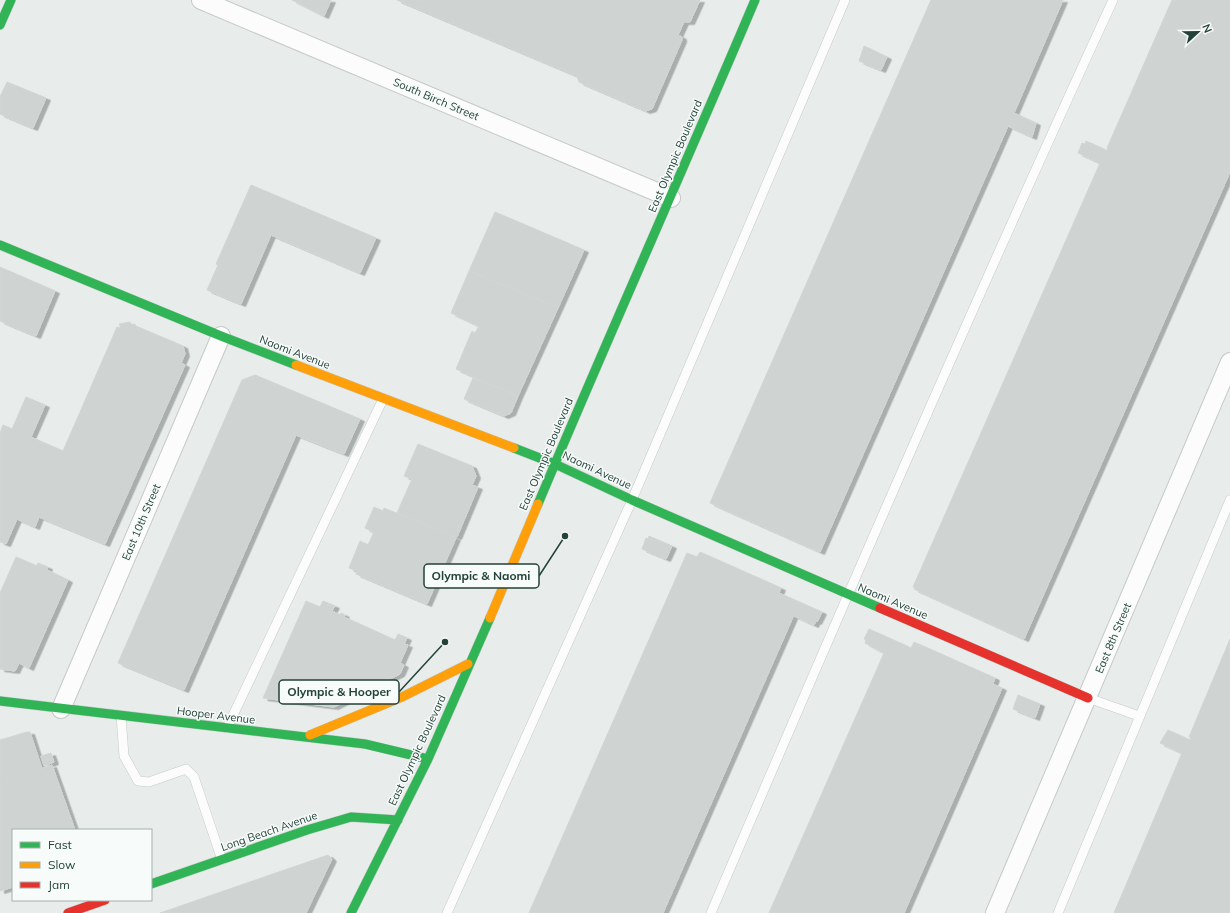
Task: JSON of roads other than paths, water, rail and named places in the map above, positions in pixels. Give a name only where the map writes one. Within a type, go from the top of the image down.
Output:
[{"type":"street","points":[[0,25],[12,0]]},
{"type":"street","name":"South Birch Street","points":[[201,0],[671,198]]},
{"type":"street","name":"East Olympic Boulevard","points":[[351,913],[428,759],[468,664],[498,600],[607,340],[671,198],[755,0]]},
{"type":"street","name":"Naomi Avenue","points":[[0,245],[221,336],[555,464],[632,500],[1088,698]]},
{"type":"street","name":"East 10th Street","points":[[61,709],[221,336]]},
{"type":"street","name":"East 8th Street","points":[[995,913],[1230,362]]},
{"type":"street","points":[[305,737],[402,698],[468,664]]},
{"type":"street","name":"Hooper Avenue","points":[[0,701],[365,744],[428,759]]},
{"type":"street","name":"Long Beach Avenue","points":[[152,884],[307,830],[351,817],[398,820]]},
{"type":"street","points":[[68,913],[102,901]]},
{"type":"lane","points":[[447,913],[632,500],[845,0]]},
{"type":"lane","points":[[711,913],[848,594],[1044,149],[1113,0]]},
{"type":"lane","points":[[227,728],[383,399]]},
{"type":"lane","points":[[1058,913],[1230,500]]},
{"type":"lane","points":[[1088,698],[1139,716]]},
{"type":"lane","points":[[121,716],[124,756],[138,781],[149,782],[186,769],[194,777],[222,860]]},
{"type":"place","name":"Olympic & Naomi","points":[[565,536]]},
{"type":"place","name":"Olympic & Hooper","points":[[445,642]]}]
